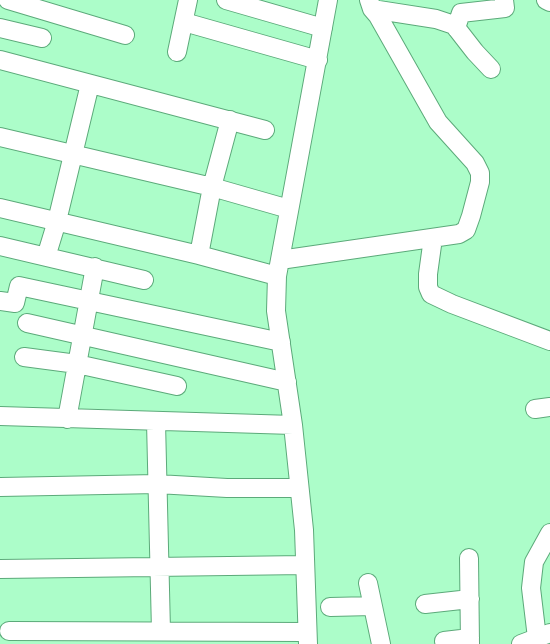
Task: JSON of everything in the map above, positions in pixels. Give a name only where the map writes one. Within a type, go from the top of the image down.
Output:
[{"type":"street","points":[[8,0],[125,35]]},
{"type":"street","points":[[177,52],[188,0]]},
{"type":"street","points":[[226,0],[323,28]]},
{"type":"street","points":[[6,635],[161,631],[308,638],[300,488],[293,425],[276,310],[278,268],[328,0]]},
{"type":"street","points":[[456,28],[461,13],[505,8],[504,0]]},
{"type":"street","points":[[546,0],[550,2]]},
{"type":"street","points":[[370,4],[454,24],[475,52],[492,69]]},
{"type":"street","points":[[0,208],[199,255],[278,268],[458,234],[466,230],[480,182],[480,173],[475,163],[438,122],[370,4]]},
{"type":"street","points":[[184,22],[318,60]]},
{"type":"street","points":[[0,28],[42,38]]},
{"type":"street","points":[[0,60],[266,130]]},
{"type":"street","points":[[46,257],[57,221],[90,84]]},
{"type":"street","points":[[199,255],[212,187],[230,120]]},
{"type":"street","points":[[0,137],[212,187],[289,209]]},
{"type":"street","points":[[433,238],[428,274],[428,287],[431,294],[452,304],[549,337]]},
{"type":"street","points":[[0,246],[144,280]]},
{"type":"street","points":[[66,419],[95,268]]},
{"type":"street","points":[[0,301],[15,303],[19,286],[281,342]]},
{"type":"street","points":[[27,323],[287,382]]},
{"type":"street","points":[[24,357],[77,364],[177,386]]},
{"type":"street","points":[[0,416],[156,422],[293,425]]},
{"type":"street","points":[[156,422],[161,631]]},
{"type":"street","points":[[0,487],[157,484],[227,488],[300,488]]},
{"type":"street","points":[[521,644],[544,635],[531,588],[534,562],[550,533]]},
{"type":"street","points":[[444,641],[470,641],[469,558]]},
{"type":"street","points":[[0,569],[305,565]]},
{"type":"street","points":[[368,582],[381,644]]},
{"type":"street","points":[[425,604],[470,598]]},
{"type":"street","points":[[330,607],[373,606]]}]
